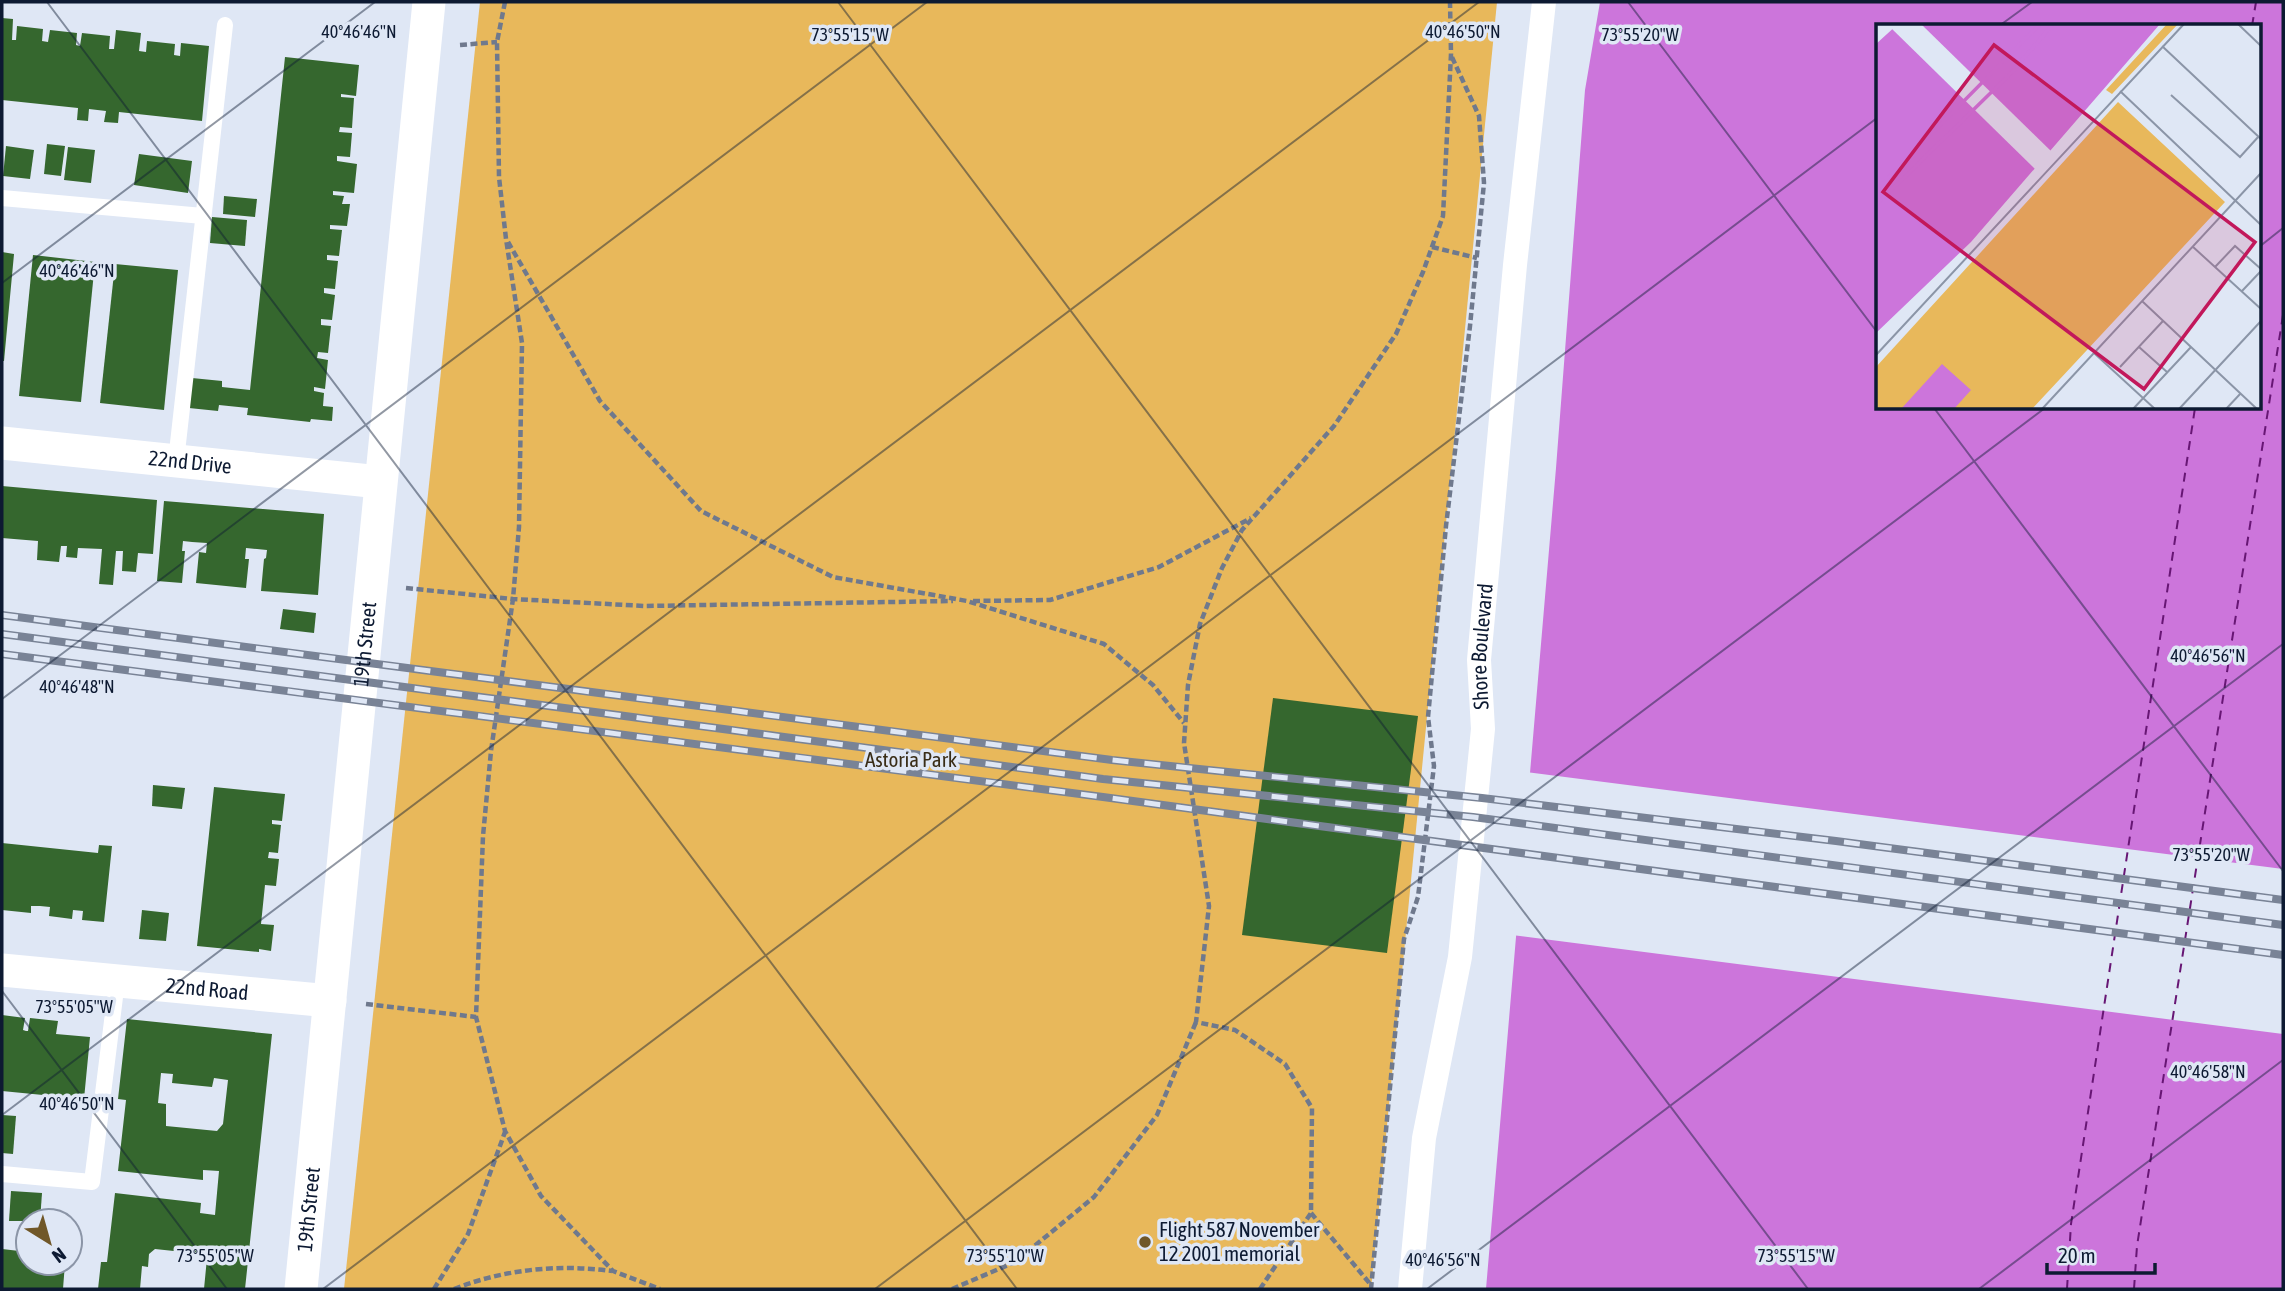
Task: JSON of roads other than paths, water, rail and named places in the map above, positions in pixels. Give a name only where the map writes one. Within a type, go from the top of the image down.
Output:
[{"type":"street","name":"19th Street","points":[[301,1289],[429,2]]},
{"type":"street","name":"Shore Boulevard","points":[[1410,1289],[1424,1138],[1463,930],[1483,729],[1479,660],[1515,265],[1544,2]]},
{"type":"street","name":"22nd Drive","points":[[2,443],[380,482]]},
{"type":"street","name":"22nd Road","points":[[2,970],[330,1001]]},
{"type":"lane","points":[[176,461],[225,25]]},
{"type":"lane","points":[[2,198],[203,216]]},
{"type":"lane","points":[[2,1174],[92,1182],[117,981]]},
{"type":"railway","points":[[2,615],[1112,760],[1482,798],[2283,900]]},
{"type":"railway","points":[[2,634],[1103,779],[1473,817],[2283,925]]},
{"type":"railway","points":[[2,654],[1103,797],[2283,955]]},
{"type":"place","name":"Flight 587 November 12 2001 memorial","points":[[1145,1242]]},
{"type":"park label","name":"Astoria Park","points":[[911,760]]}]
